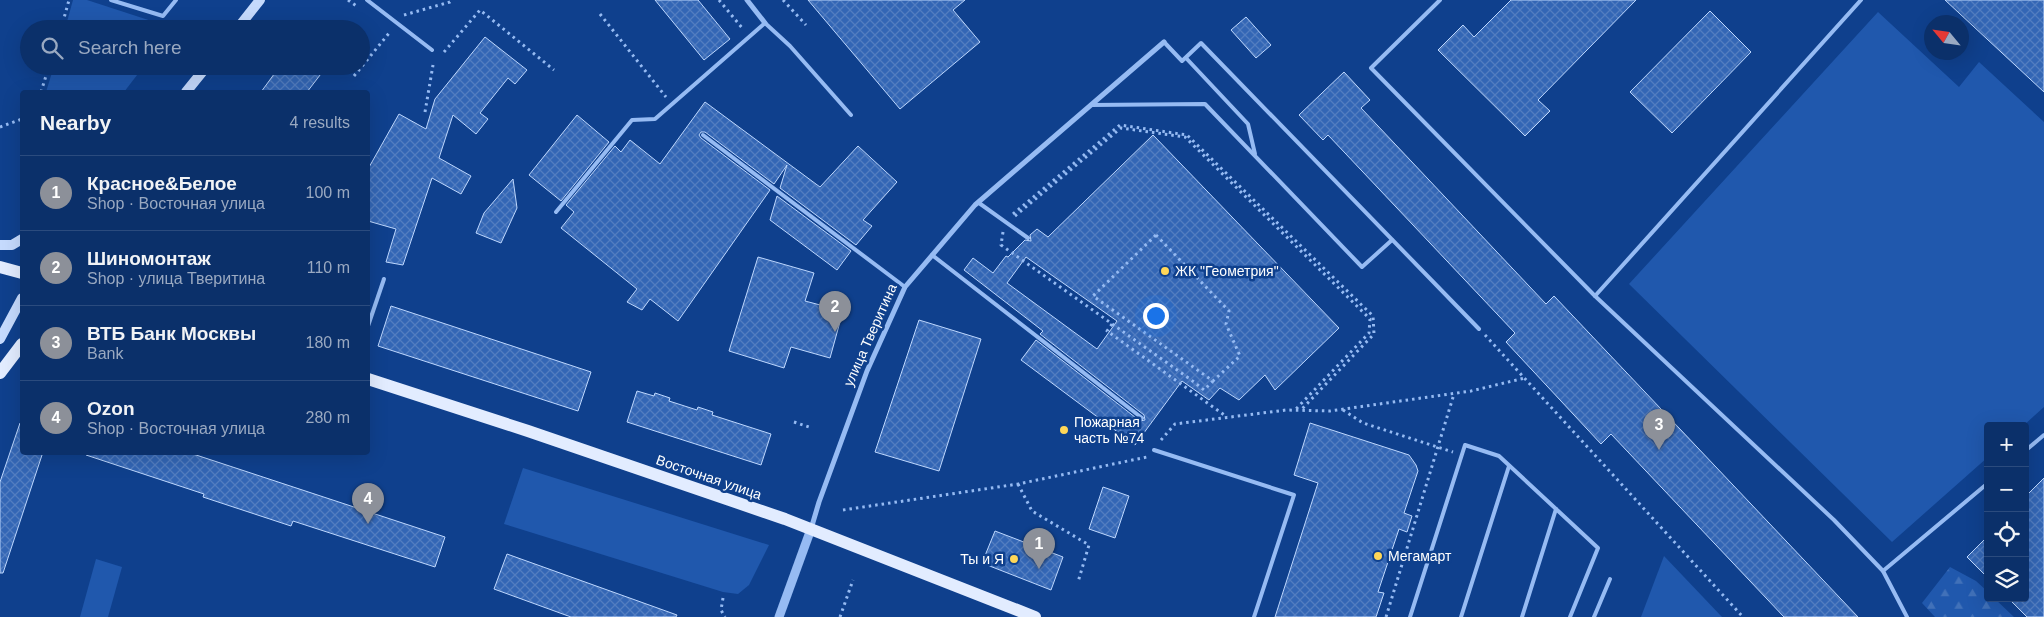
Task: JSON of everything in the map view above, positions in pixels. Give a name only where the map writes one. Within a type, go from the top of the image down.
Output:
[{"type":"main road","points":[[244,20],[260,0]]},
{"type":"main road","points":[[188,90],[200,75]]},
{"type":"main road","points":[[0,245],[12,245],[20,241]]},
{"type":"main road","points":[[0,266],[20,272]]},
{"type":"main road","points":[[0,339],[20,302]]},
{"type":"main road","points":[[0,373],[20,347]]},
{"type":"main road","name":"Восточная улица","points":[[370,380],[538,434],[811,529],[1035,617]]},
{"type":"street","points":[[747,0],[765,23]]},
{"type":"street","name":"улица Тверитина","points":[[780,617],[819,502],[867,371],[905,287],[979,203],[1164,42]]},
{"type":"lane","points":[[111,0],[163,16],[176,0]]},
{"type":"lane","points":[[367,0],[432,50]]},
{"type":"lane","points":[[1440,0],[1371,68],[1595,296],[1834,520],[1883,571],[1907,617]]},
{"type":"lane","points":[[1595,296],[1861,0]]},
{"type":"lane","points":[[556,212],[632,120],[655,119],[765,23],[790,46],[851,115]]},
{"type":"lane","points":[[1164,42],[1182,61],[1201,43],[1479,329]]},
{"type":"lane","points":[[1186,58],[1248,124],[1256,156]]},
{"type":"lane","points":[[1090,105],[1205,104],[1362,267],[1392,240]]},
{"type":"lane","points":[[702,135],[905,287]]},
{"type":"lane","points":[[979,203],[1028,238]]},
{"type":"lane","points":[[932,255],[1142,418]]},
{"type":"lane","points":[[370,320],[384,279]]},
{"type":"lane","points":[[2029,448],[2044,435]]},
{"type":"lane","points":[[1410,617],[1465,445],[1499,456],[1598,548],[1570,617]]},
{"type":"lane","points":[[1154,450],[1294,495],[1254,617]]},
{"type":"lane","points":[[1461,617],[1509,466]]},
{"type":"lane","points":[[1883,571],[1984,486]]},
{"type":"lane","points":[[1522,617],[1556,509]]},
{"type":"lane","points":[[1594,617],[1610,579]]},
{"type":"path","points":[[63,20],[69,0]]},
{"type":"path","points":[[348,0],[362,11]]},
{"type":"path","points":[[391,19],[452,0]]},
{"type":"path","points":[[719,0],[750,37]]},
{"type":"path","points":[[783,0],[806,25]]},
{"type":"path","points":[[425,112],[433,65],[480,10],[554,70]]},
{"type":"path","points":[[600,14],[673,105]]},
{"type":"path","points":[[383,27],[396,36]]},
{"type":"path","points":[[370,56],[390,32]]},
{"type":"path","points":[[427,60],[433,65]]},
{"type":"path","points":[[42,90],[46,75]]},
{"type":"path","points":[[0,126],[20,120]]},
{"type":"path","points":[[1213,381],[1093,296],[1156,235],[1229,311],[1226,324],[1240,356],[1204,390],[1001,245],[1006,222],[1120,125],[1187,134],[1373,316],[1374,334],[1301,410]]},
{"type":"path","points":[[1006,222],[1121,128],[1184,137],[1370,319],[1369,333],[1295,410]]},
{"type":"path","points":[[1112,324],[1106,331],[1227,417]]},
{"type":"path","points":[[1479,329],[1743,617]]},
{"type":"path","points":[[1471,391],[1525,378]]},
{"type":"path","points":[[1386,617],[1454,394]]},
{"type":"path","points":[[1342,409],[1363,423],[1462,455]]},
{"type":"path","points":[[794,422],[809,428]]},
{"type":"path","points":[[1018,484],[1032,511],[1089,545],[1078,582]]},
{"type":"path","points":[[840,617],[853,580]]},
{"type":"path","points":[[723,598],[722,610],[725,617]]},
{"type":"green space","points":[[73,0],[87,0],[148,20],[67,20]]},
{"type":"green space","points":[[1878,12],[1924,55],[1924,60],[1930,60],[1959,87],[1979,62],[2044,122],[2044,407],[2027,422],[1984,422],[1984,461],[1892,542],[1629,284]]},
{"type":"green space","points":[[51,75],[137,75],[126,90],[47,90]]},
{"type":"green space","points":[[523,468],[769,545],[749,585],[738,594],[723,592],[504,524]]},
{"type":"green space","points":[[1664,556],[1722,617],[1641,617]]},
{"type":"green space","points":[[96,559],[122,567],[108,617],[80,617]]},
{"type":"green space","points":[[1950,567],[1976,581],[1984,588],[1984,602],[1998,602],[2014,617],[1935,617],[1922,603]]},
{"type":"building","points":[[655,0],[698,0],[730,39],[704,60]]},
{"type":"building","points":[[808,0],[965,0],[953,10],[980,42],[900,109]]},
{"type":"building","points":[[1511,0],[1636,0],[1538,100],[1550,111],[1525,136],[1438,50],[1463,25],[1474,37]]},
{"type":"building","points":[[1945,0],[2044,0],[2044,92],[1969,22],[1969,15],[1961,15]]},
{"type":"building","points":[[1710,11],[1751,52],[1672,133],[1630,92]]},
{"type":"building","points":[[1246,17],[1271,45],[1256,58],[1231,30]]},
{"type":"building","points":[[485,37],[527,70],[515,84],[508,78],[480,113],[488,119],[476,134],[453,115],[439,158],[471,176],[461,194],[432,178],[403,265],[386,262],[396,229],[370,222],[370,165],[399,114],[426,129],[435,99]]},
{"type":"building","points":[[1344,72],[1370,100],[1361,108],[1546,304],[1554,296],[1858,617],[1784,617],[1611,434],[1601,444],[1506,342],[1515,333],[1328,135],[1323,140],[1299,115]]},
{"type":"building","points":[[273,75],[320,75],[309,90],[262,90]]},
{"type":"building","points":[[705,102],[820,187],[858,146],[897,182],[863,220],[872,226],[856,245],[780,188],[787,165],[774,184],[705,132],[701,132],[699,135],[701,138],[770,190],[678,321],[650,299],[642,310],[627,302],[637,289],[561,228],[574,212],[566,205],[615,146],[621,152],[630,140],[660,164]]},
{"type":"building","points":[[577,115],[609,142],[561,201],[529,175]]},
{"type":"building","name":"ЖК \"Геометрия\"","points":[[1153,135],[1339,328],[1275,390],[1265,375],[1239,400],[1220,388],[1209,400],[1182,381],[1135,445],[1021,360],[1036,340],[1140,421],[1145,420],[1144,415],[1040,334],[1043,331],[964,270],[973,258],[993,273],[1006,256],[1008,257],[1025,240],[1031,241],[1030,235],[1037,229],[1048,237]],"holes":[[[1026,257],[1117,321],[1097,349],[1007,283]]]},
{"type":"building","points":[[513,179],[517,208],[501,243],[476,233],[484,213]]},
{"type":"building","points":[[777,196],[851,251],[837,270],[770,220]]},
{"type":"building","points":[[758,257],[814,273],[805,301],[843,311],[830,358],[791,347],[784,368],[729,351]]},
{"type":"building","points":[[391,306],[591,372],[578,411],[378,346]]},
{"type":"building","points":[[919,320],[981,339],[939,471],[875,452]]},
{"type":"building","points":[[637,391],[654,396],[655,393],[670,398],[669,401],[697,410],[698,407],[713,412],[712,415],[771,434],[761,465],[627,422]]},
{"type":"building","points":[[20,423],[20,455],[42,455],[3,573],[0,573],[0,482]]},
{"type":"building","points":[[1310,423],[1409,455],[1416,465],[1418,471],[1404,513],[1412,516],[1407,532],[1399,529],[1378,592],[1384,593],[1376,617],[1275,617],[1318,483],[1294,475]]},
{"type":"building","points":[[86,455],[196,455],[445,537],[435,567],[293,521],[291,526],[203,497],[204,494]]},
{"type":"building","points":[[2044,478],[2044,617],[2027,617],[2012,602],[2029,602],[2029,493]]},
{"type":"building","points":[[1103,487],[1129,496],[1115,538],[1089,529]]},
{"type":"building","points":[[995,531],[1063,557],[1051,590],[982,563]]},
{"type":"building","points":[[1984,540],[1984,574],[1967,557]]},
{"type":"building","points":[[507,554],[677,615],[676,617],[571,617],[494,589]]},
{"type":"place","name":"ЖК \"Геометрия\"","points":[[1165,271]]},
{"type":"place","name":"Шиномонтаж","points":[[835,332]]},
{"type":"place","name":"Пожарная часть №74","points":[[1064,430]]},
{"type":"place","name":"ВТБ Банк Москвы","points":[[1659,450]]},
{"type":"place","name":"Ozon","points":[[368,524]]},
{"type":"place","name":"Мегамарт","points":[[1378,556]]},
{"type":"place","name":"Ты и Я","points":[[1014,559]]},
{"type":"place","name":"Красное&Белое","points":[[1039,569]]}]
